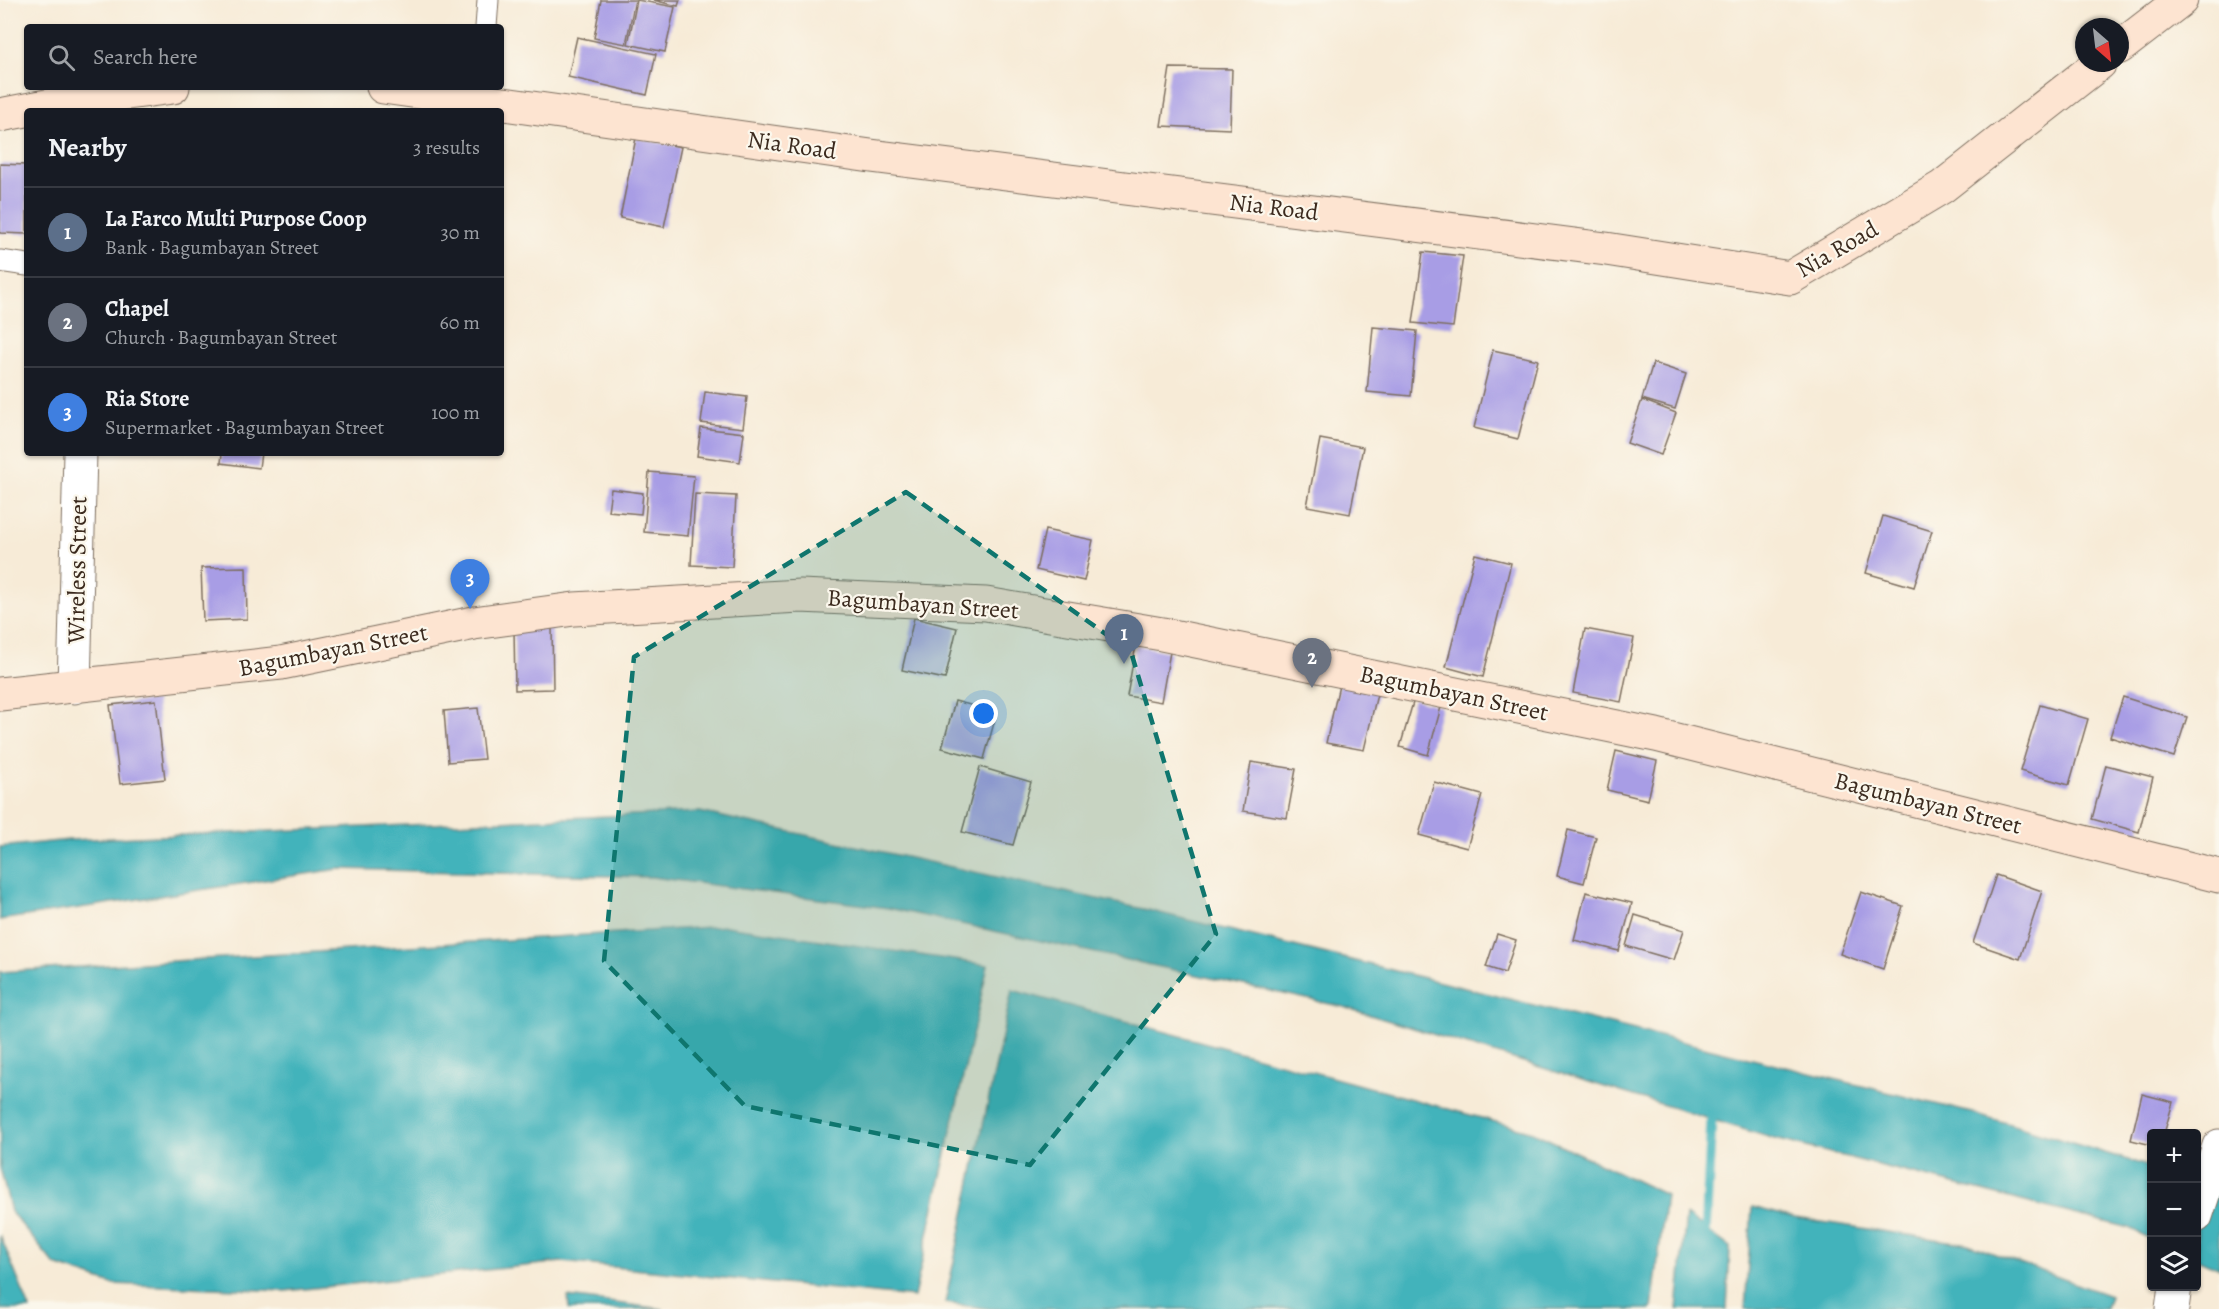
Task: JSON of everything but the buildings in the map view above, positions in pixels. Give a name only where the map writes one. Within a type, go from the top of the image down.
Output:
[{"type":"main road","points":[[2129,40],[2181,0]]},
{"type":"main road","name":"Nia Road","points":[[425,90],[481,94],[871,156],[1606,249],[1790,278],[1942,187],[2089,72]]},
{"type":"main road","points":[[58,108],[158,90]]},
{"type":"main road","points":[[0,115],[24,112]]},
{"type":"main road","name":"Bagumbayan Street","points":[[0,694],[281,663],[474,623],[574,609],[800,596],[986,604],[1162,634],[1656,735],[2219,876]]},
{"type":"street","name":"Wireless Street","points":[[74,687],[80,456]]},
{"type":"street","points":[[2201,1200],[2216,1154]]},
{"type":"lane","points":[[486,24],[488,0]]},
{"type":"lane","points":[[0,261],[24,265]]},
{"type":"highlighted area","points":[[906,492],[1131,652],[1216,934],[1030,1165],[745,1106],[604,961],[634,657]]},
{"type":"water","points":[[700,812],[1148,910],[1980,1115],[2147,1166],[2147,1237],[2129,1228],[1775,1139],[1344,1007],[888,908],[652,877],[339,869],[0,920],[0,847],[69,840]]},
{"type":"water","points":[[726,926],[988,965],[914,1297],[562,1262],[285,1291],[112,1284],[55,1265],[11,1212],[0,1167],[0,972]]},
{"type":"water","points":[[1012,990],[1533,1132],[1666,1195],[1652,1309],[993,1309],[945,1303]]},
{"type":"water","points":[[2201,1183],[2219,1188],[2219,1269],[2201,1261]]},
{"type":"water","points":[[1752,1207],[1795,1218],[1968,1244],[2110,1296],[2106,1309],[1745,1309]]},
{"type":"water","points":[[1686,1215],[1730,1247],[1727,1309],[1677,1309]]},
{"type":"water","points":[[0,1235],[30,1309],[0,1309]]},
{"type":"water","points":[[568,1297],[663,1309],[569,1309]]},
{"type":"waterway","points":[[1705,1243],[1712,1110],[1709,1107]]},
{"type":"place","name":"Ria Store","points":[[470,609]]},
{"type":"place","name":"La Farco Multi Purpose Coop","points":[[1124,664]]},
{"type":"place","name":"Chapel","points":[[1312,688]]}]
